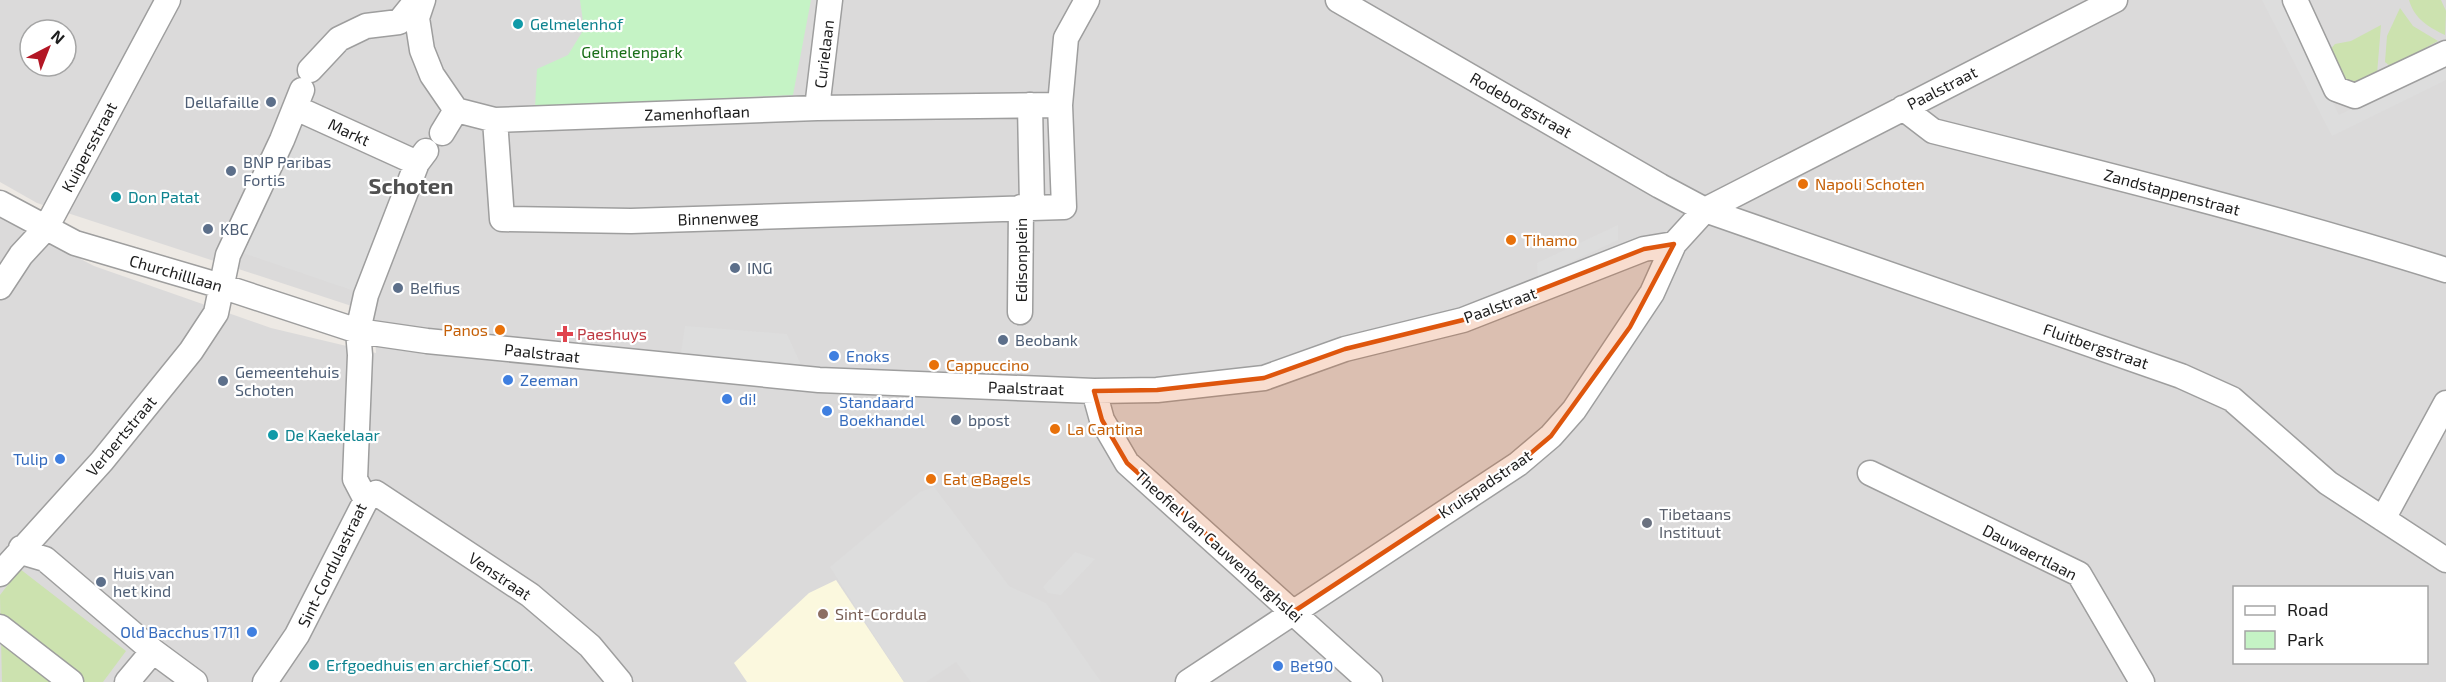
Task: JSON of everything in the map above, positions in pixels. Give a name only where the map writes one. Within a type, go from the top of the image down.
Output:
[{"type":"street","name":"Kuipersstraat","points":[[0,287],[21,255],[46,228],[168,0]]},
{"type":"street","points":[[221,286],[228,255],[282,140],[303,89],[339,39],[366,26],[399,22],[412,6],[422,0]]},
{"type":"street","points":[[422,0],[417,18],[422,50],[432,75],[456,110],[442,133]]},
{"type":"street","name":"Curielaan","points":[[817,108],[830,0]]},
{"type":"street","points":[[1060,105],[1066,38],[1087,0]]},
{"type":"street","name":"Rodeborgstraat","points":[[1338,0],[1705,210]]},
{"type":"street","name":"Paalstraat","points":[[1705,210],[2115,0]]},
{"type":"street","points":[[2295,0],[2336,89],[2355,96],[2446,53]]},
{"type":"street","name":"Markt","points":[[303,89],[422,157],[366,295],[358,331]]},
{"type":"street","name":"Edisonplein","points":[[1020,312],[1027,207],[1030,105]]},
{"type":"street","name":"Zamenhoflaan","points":[[456,110],[495,120],[817,108],[1060,105]]},
{"type":"street","name":"Edisonplein","points":[[1027,207],[1064,207],[1060,105]]},
{"type":"street","name":"Zandstappenstraat","points":[[1903,108],[1933,131],[2348,239],[2446,270]]},
{"type":"street","name":"Binnenweg","points":[[495,120],[502,219],[631,221],[1027,207]]},
{"type":"street","name":"Churchilllaan","points":[[0,203],[75,243],[221,286],[358,331]]},
{"type":"street","name":"Kruispadstraat","points":[[1188,682],[1518,464],[1551,436],[1574,410],[1652,293],[1674,244],[1705,210]]},
{"type":"street","name":"Fluitbergstraat","points":[[1705,210],[2181,376],[2232,399],[2328,483],[2446,560]]},
{"type":"street","name":"Paalstraat","points":[[358,331],[451,344],[819,380],[1094,391],[1157,390],[1264,378],[1345,349],[1463,320],[1644,249],[1674,244]]},
{"type":"street","name":"Verbertstraat","points":[[0,574],[21,548],[102,461],[191,351],[216,313],[221,286]]},
{"type":"street","name":"Sint-Cordulastraat","points":[[265,682],[297,635],[366,500],[356,479],[360,355],[358,331]]},
{"type":"street","name":"Theofiel Van Cauwenberghslei","points":[[1094,391],[1102,420],[1127,463],[1370,682]]},
{"type":"street","points":[[2383,519],[2446,403]]},
{"type":"street","name":"Dauwaertlaan","points":[[1870,474],[2079,574],[2142,682]]},
{"type":"street","name":"Venstraat","points":[[366,500],[376,493],[530,596],[590,646],[620,682]]},
{"type":"street","points":[[21,548],[28,554],[45,559],[189,680]]},
{"type":"street","points":[[0,627],[71,682]]},
{"type":"street","points":[[127,682],[153,651]]},
{"type":"highlighted area","points":[[1674,244],[1630,327],[1551,436],[1518,464],[1293,612],[1127,463],[1102,420],[1094,391],[1157,390],[1264,378],[1345,349],[1463,320],[1644,249]]},
{"type":"shaded area","points":[[0,0],[2446,0],[2446,682],[0,682],[0,217],[94,266],[271,328],[376,353],[373,313],[37,203],[0,182]]},
{"type":"shaded area","points":[[2262,0],[2282,0],[2339,115],[2446,62],[2446,80],[2332,136]]},
{"type":"shaded area","points":[[296,108],[417,163],[366,295],[231,249]]},
{"type":"shaded area","points":[[1618,225],[1618,240],[1538,277],[1537,263]]},
{"type":"shaded area","points":[[685,326],[787,334],[803,369],[680,359]]},
{"type":"shaded area","points":[[934,487],[1009,586],[1046,603],[1101,682],[971,682],[956,662],[926,682],[904,682],[830,567],[920,492]]},
{"type":"shaded area","points":[[1075,552],[1095,559],[1061,595],[1048,593],[1043,587]]},
{"type":"shaded area","name":"Sint-Cordula","points":[[836,580],[904,682],[747,682],[734,663],[809,593]]},
{"type":"green space","name":"Gelmelenpark","points":[[580,0],[811,0],[793,95],[535,107],[537,69],[568,55],[584,29]]},
{"type":"green space","points":[[2409,0],[2441,0],[2446,11],[2445,35],[2422,21],[2414,12]]},
{"type":"green space","points":[[2400,8],[2413,26],[2438,41],[2391,67],[2385,62],[2387,36]]},
{"type":"green space","points":[[2381,25],[2377,74],[2357,84],[2341,80],[2327,53],[2335,44],[2351,41]]},
{"type":"green space","points":[[20,569],[126,651],[103,682],[2,682],[0,595]]},
{"type":"place","name":"Gelmelenhof","points":[[518,24]]},
{"type":"place","name":"Dellafaille","points":[[271,102]]},
{"type":"place","name":"BNP Paribas Fortis","points":[[231,171]]},
{"type":"place","name":"Napoli Schoten","points":[[1803,184]]},
{"type":"place","name":"Don Patat","points":[[116,197]]},
{"type":"place","name":"KBC","points":[[208,229]]},
{"type":"place","name":"Tihamo","points":[[1511,240]]},
{"type":"place","name":"ING","points":[[735,268]]},
{"type":"place","name":"Belfius","points":[[398,288]]},
{"type":"place","name":"Panos","points":[[500,330]]},
{"type":"place","name":"Paeshuys","points":[[565,334]]},
{"type":"place","name":"Beobank","points":[[1003,340]]},
{"type":"place","name":"Enoks","points":[[834,356]]},
{"type":"place","name":"Cappuccino","points":[[934,365]]},
{"type":"place","name":"Zeeman","points":[[508,380]]},
{"type":"place","name":"Gemeentehuis Schoten","points":[[223,381]]},
{"type":"place","name":"di!","points":[[727,399]]},
{"type":"place","name":"Standaard Boekhandel","points":[[827,411]]},
{"type":"place","name":"bpost","points":[[956,420]]},
{"type":"place","name":"La Cantina","points":[[1055,429]]},
{"type":"place","name":"De Kaekelaar","points":[[273,435]]},
{"type":"place","name":"Tulip","points":[[60,459]]},
{"type":"place","name":"Eat @Bagels","points":[[931,479]]},
{"type":"place","name":"Tibetaans Instituut","points":[[1647,523]]},
{"type":"place","name":"Huis van het kind","points":[[101,582]]},
{"type":"place","name":"Sint-Cordula","points":[[823,614]]},
{"type":"place","name":"Old Bacchus 1711","points":[[252,632]]},
{"type":"place","name":"Erfgoedhuis en archief SCOT.","points":[[314,665]]},
{"type":"place","name":"Bet90","points":[[1278,666]]},
{"type":"district","name":"Schoten","points":[[411,186]]}]
